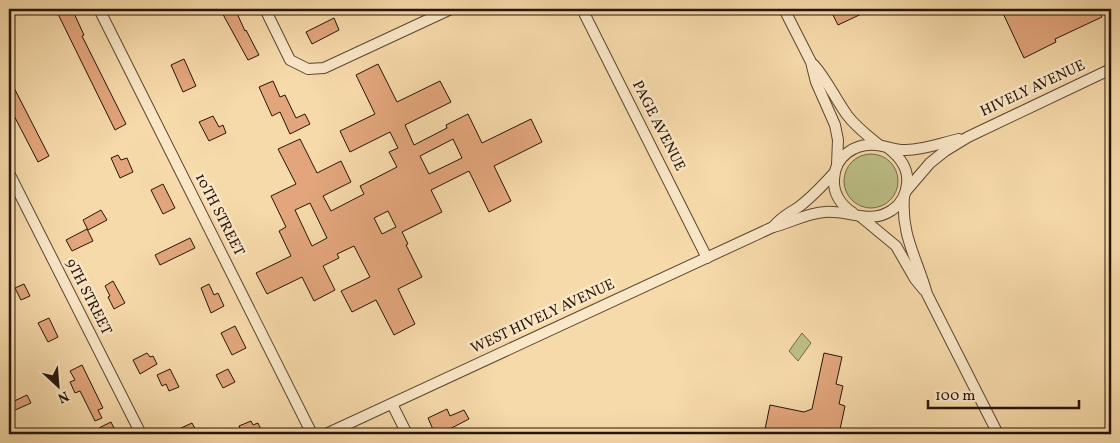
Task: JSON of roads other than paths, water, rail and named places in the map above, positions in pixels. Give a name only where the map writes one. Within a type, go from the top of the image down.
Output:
[{"type":"street","name":"10TH STREET","points":[[99,9],[312,434]]},
{"type":"street","points":[[265,9],[290,60],[308,69],[324,68],[451,9]]},
{"type":"street","name":"PAGE AVENUE","points":[[582,9],[707,258]]},
{"type":"street","points":[[784,9],[811,62],[816,82],[835,125],[838,140],[834,185],[837,197],[844,207],[896,246],[915,279],[927,294]]},
{"type":"street","points":[[811,62],[824,77],[848,116],[858,127],[898,156],[905,166],[908,179],[905,194],[904,224],[908,241],[927,294],[998,434]]},
{"type":"street","name":"HIVELY AVENUE","points":[[772,227],[824,212],[873,218],[885,215],[896,208],[930,163],[945,151],[968,137],[1111,69]]},
{"type":"street","name":"HIVELY AVENUE","points":[[772,227],[781,216],[799,207],[813,195],[836,169],[844,155],[854,148],[866,144],[904,150],[919,149],[968,137]]},
{"type":"street","name":"9TH STREET","points":[[9,173],[141,434]]},
{"type":"street","name":"WEST HIVELY AVENUE","points":[[326,434],[772,227]]},
{"type":"street","points":[[392,404],[407,434]]}]
